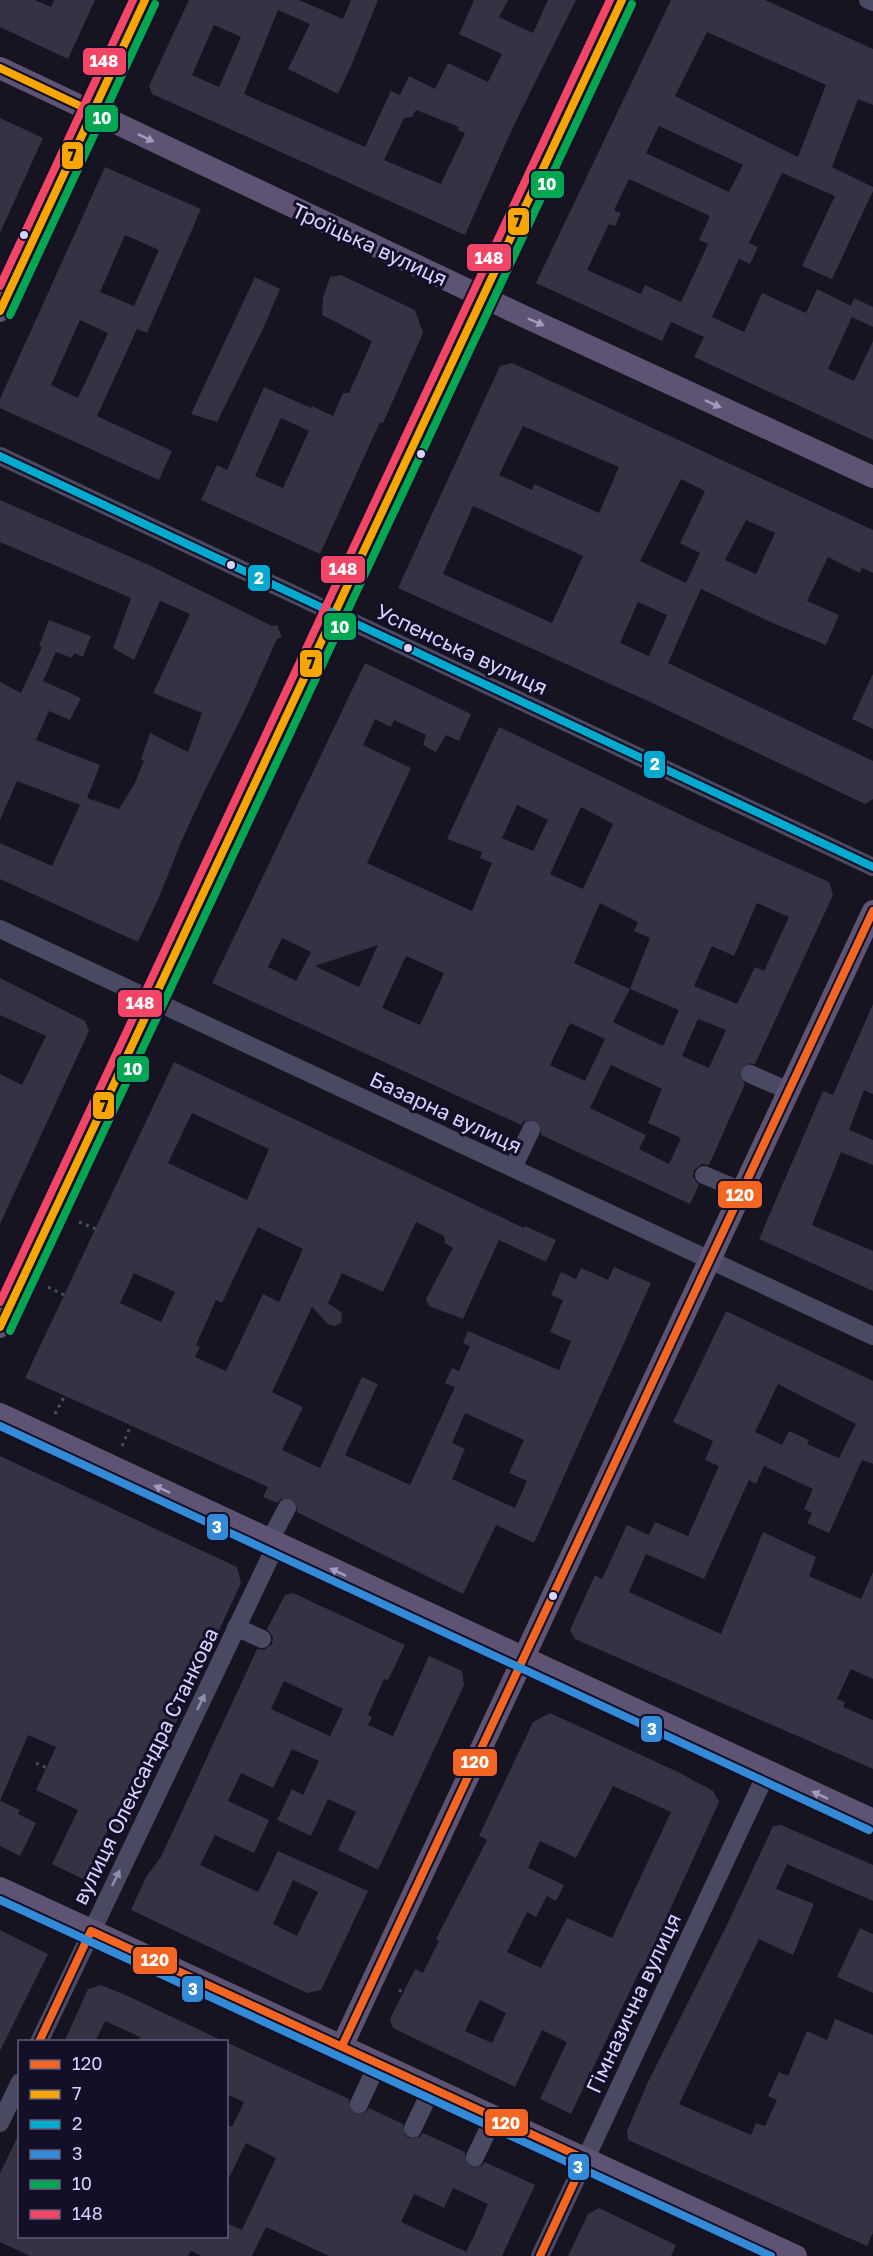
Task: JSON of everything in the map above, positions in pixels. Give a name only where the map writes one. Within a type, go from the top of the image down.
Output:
[{"type":"main road","points":[[0,311],[146,0]]},
{"type":"main road","points":[[0,1327],[622,0]]},
{"type":"main road","name":"Троїцька вулиця","points":[[0,68],[483,297],[873,477]]},
{"type":"main road","points":[[342,2046],[873,911]]},
{"type":"main road","points":[[0,1414],[873,1820]]},
{"type":"main road","points":[[0,1888],[796,2256]]},
{"type":"street","points":[[868,0],[873,2]]},
{"type":"street","name":"Успенська вулиця","points":[[0,456],[873,867]]},
{"type":"street","name":"Базарна вулиця","points":[[0,929],[873,1336]]},
{"type":"street","points":[[750,1074],[789,1091]]},
{"type":"street","points":[[513,1168],[531,1130]]},
{"type":"street","points":[[704,1175],[742,1191]]},
{"type":"street","name":"вулиця Олександра Станкова","points":[[40,2040],[237,1627],[287,1508]]},
{"type":"street","points":[[237,1627],[262,1639]]},
{"type":"street","name":"Гімназична вулиця","points":[[540,2256],[768,1770]]},
{"type":"street","points":[[359,2104],[378,2063]]},
{"type":"street","points":[[0,2123],[18,2086]]},
{"type":"street","points":[[413,2128],[432,2088]]},
{"type":"street","points":[[475,2157],[494,2117]]},
{"type":"path","points":[[79,1222],[96,1229]]},
{"type":"path","points":[[48,1287],[64,1295]]},
{"type":"path","points":[[56,1414],[64,1395]]},
{"type":"path","points":[[122,1446],[131,1425]]},
{"type":"path","points":[[36,1764],[46,1768]]},
{"type":"building","points":[[0,0],[35,0],[51,7],[54,0],[95,0],[68,59],[0,27]]},
{"type":"building","points":[[189,0],[299,0],[343,19],[351,0],[378,0],[338,94],[288,69],[310,24],[278,10],[244,94],[365,147],[391,91],[400,95],[409,76],[435,89],[448,63],[488,82],[502,54],[459,34],[474,0],[508,0],[499,17],[533,33],[548,0],[576,0],[514,125],[465,235],[152,94],[149,86]],"holes":[[[214,25],[241,37],[219,87],[192,75]],[[416,110],[459,127],[457,130],[465,133],[441,184],[384,160],[404,118],[412,117]]]},
{"type":"building","points":[[671,0],[765,0],[873,49],[873,105],[858,99],[832,167],[873,187],[873,191],[832,279],[802,266],[835,196],[782,173],[749,243],[758,247],[750,264],[739,259],[712,317],[744,332],[762,293],[806,313],[817,289],[851,306],[854,298],[873,307],[873,327],[852,317],[828,369],[854,381],[873,341],[873,440],[694,357],[704,337],[671,322],[662,341],[536,283]],"holes":[[[707,32],[826,85],[798,157],[675,96]],[[659,126],[743,165],[729,192],[646,153]],[[629,179],[710,216],[699,240],[708,244],[681,302],[645,285],[641,294],[587,270],[609,224],[615,226],[621,213],[614,210]]]},
{"type":"building","points":[[0,118],[43,138],[0,233]]},
{"type":"building","points":[[105,167],[201,209],[147,333],[137,329],[97,416],[172,451],[159,480],[0,408],[0,399]],"holes":[[[125,235],[159,250],[134,306],[100,292]],[[80,320],[108,333],[78,398],[51,385]]]},
{"type":"building","points":[[341,275],[415,310],[423,333],[320,554],[201,500],[217,465],[227,470],[264,387],[333,416],[343,393],[349,393],[372,341],[322,315],[323,298],[330,277]],"holes":[[[281,418],[309,431],[283,488],[255,476]]]},
{"type":"building","points":[[255,277],[280,289],[263,329],[217,422],[191,414]]},
{"type":"building","points":[[512,363],[873,530],[873,573],[862,568],[860,573],[828,557],[807,601],[839,615],[826,645],[768,621],[701,589],[668,663],[873,761],[873,799],[865,804],[650,702],[398,588],[500,366]],"holes":[[[523,426],[619,467],[599,513],[534,484],[532,490],[499,475]],[[681,479],[705,491],[680,543],[700,553],[686,583],[640,561]],[[473,506],[583,556],[552,623],[443,574]],[[746,520],[775,533],[756,574],[725,560]],[[638,602],[667,615],[649,656],[620,643]]]},
{"type":"building","points":[[0,500],[149,565],[272,626],[277,625],[282,637],[277,639],[204,792],[138,942],[0,879],[0,843],[52,866],[80,805],[17,781],[0,820],[0,682],[21,693],[42,647],[39,646],[49,620],[91,636],[83,657],[74,653],[72,658],[56,652],[43,681],[81,698],[70,720],[49,711],[36,740],[100,765],[87,798],[119,809],[134,785],[144,761],[141,759],[150,733],[188,752],[202,713],[153,693],[190,614],[160,601],[134,660],[113,648],[131,598],[0,542]]},
{"type":"building","points":[[365,663],[471,714],[459,741],[446,735],[436,752],[423,745],[426,735],[394,720],[391,727],[375,719],[363,745],[411,768],[367,863],[472,911],[492,863],[480,858],[482,852],[447,839],[499,727],[700,824],[829,882],[833,895],[755,1064],[748,1063],[740,1069],[739,1076],[745,1084],[709,1165],[702,1164],[694,1170],[693,1177],[699,1185],[690,1204],[541,1135],[541,1124],[535,1120],[525,1120],[521,1125],[212,983]],"holes":[[[517,805],[548,820],[533,851],[502,838]],[[581,807],[613,824],[583,889],[550,874]],[[600,903],[638,922],[634,931],[650,938],[630,989],[574,963]],[[757,903],[789,917],[764,971],[755,967],[737,1004],[694,986],[712,946],[734,956]],[[282,938],[311,952],[296,981],[268,967]],[[378,945],[359,987],[315,966]],[[406,956],[444,973],[420,1025],[382,1008]],[[630,989],[679,1010],[663,1046],[613,1022]],[[698,1019],[726,1030],[709,1068],[682,1056]],[[570,1023],[605,1039],[585,1081],[550,1065]],[[611,1065],[662,1089],[648,1123],[681,1138],[669,1164],[639,1149],[646,1135],[590,1108]]]},
{"type":"building","points":[[873,674],[873,729],[852,719]]},
{"type":"building","points":[[0,978],[85,1021],[89,1031],[0,1224],[0,1074],[22,1085],[46,1036],[0,1015]]},
{"type":"building","points":[[873,1004],[873,1094],[864,1090],[849,1130],[873,1140],[873,1165],[841,1152],[812,1225],[873,1251],[873,1291],[759,1239],[823,1091],[833,1095]]},
{"type":"building","points":[[174,1062],[524,1228],[525,1226],[556,1240],[546,1262],[499,1240],[463,1319],[429,1306],[426,1299],[453,1248],[445,1243],[444,1236],[416,1222],[383,1292],[342,1273],[328,1303],[342,1313],[341,1323],[335,1326],[328,1324],[312,1307],[272,1392],[303,1407],[282,1450],[320,1468],[362,1377],[378,1384],[345,1455],[410,1485],[455,1387],[445,1383],[452,1368],[459,1371],[470,1346],[463,1343],[468,1331],[559,1370],[571,1341],[550,1332],[563,1300],[551,1295],[561,1272],[576,1279],[581,1268],[608,1280],[614,1267],[651,1283],[534,1543],[496,1525],[463,1594],[297,1512],[297,1503],[292,1498],[282,1498],[277,1503],[263,1497],[268,1487],[25,1378]],"holes":[[[192,1113],[269,1149],[247,1200],[168,1163]],[[258,1227],[303,1249],[279,1302],[263,1294],[226,1371],[195,1357],[200,1347],[196,1345],[216,1300],[222,1303]],[[134,1273],[175,1292],[161,1322],[120,1303]],[[465,1413],[524,1440],[509,1473],[527,1481],[515,1508],[452,1479],[465,1449],[452,1443]]]},
{"type":"building","points":[[726,1311],[873,1381],[873,1464],[862,1460],[829,1533],[807,1523],[812,1513],[804,1509],[813,1489],[764,1466],[756,1484],[749,1480],[704,1579],[646,1554],[629,1592],[721,1634],[763,1532],[816,1557],[809,1576],[861,1599],[873,1572],[873,1679],[851,1669],[837,1699],[845,1702],[843,1707],[873,1720],[873,1769],[575,1639],[570,1630],[595,1575],[602,1579],[627,1525],[649,1535],[655,1522],[688,1536],[719,1466],[705,1460],[713,1441],[673,1422]],"holes":[[[778,1384],[856,1424],[839,1458],[807,1444],[809,1440],[789,1431],[782,1445],[755,1432]]]},
{"type":"building","points":[[0,1456],[237,1567],[241,1583],[125,1832],[110,1825],[85,1880],[52,1864],[78,1810],[36,1790],[56,1747],[28,1735],[0,1801]]},
{"type":"building","points":[[293,1593],[405,1645],[388,1680],[384,1679],[368,1715],[372,1717],[368,1725],[393,1736],[429,1656],[462,1671],[464,1685],[378,1870],[338,1850],[356,1812],[328,1799],[311,1836],[277,1820],[292,1789],[303,1795],[319,1761],[292,1749],[273,1788],[241,1773],[228,1801],[269,1820],[254,1853],[215,1835],[200,1865],[258,1892],[278,1851],[368,1891],[321,1990],[307,1993],[131,1910],[146,1877],[161,1857],[257,1649],[264,1650],[272,1644],[273,1637],[267,1629],[285,1595]],"holes":[[[284,1681],[343,1709],[330,1736],[271,1709]],[[293,1880],[318,1892],[297,1936],[273,1924]]]},
{"type":"building","points":[[550,1713],[678,1772],[713,1791],[719,1802],[643,1969],[641,1968],[571,2114],[540,2099],[567,2042],[542,2030],[515,2087],[393,2028],[390,2019],[415,1969],[423,1973],[439,1941],[436,1939],[487,1840],[479,1836],[533,1722]],"holes":[[[613,1786],[671,1812],[612,1938],[567,1918],[541,1968],[507,1952],[527,1912],[536,1917],[547,1896],[556,1901],[564,1885],[528,1868],[540,1841],[576,1858]],[[480,2000],[506,2013],[492,2043],[465,2031]]]},
{"type":"building","points":[[0,1801],[20,1810],[18,1814],[36,1823],[20,1856],[0,1846]]},
{"type":"building","points":[[781,1825],[873,1865],[873,1901],[787,1864],[776,1889],[814,1904],[793,1955],[759,1939],[679,2104],[751,2135],[756,2123],[765,2126],[777,2100],[768,2096],[779,2072],[788,2076],[807,2031],[827,2040],[835,2019],[873,2035],[873,2233],[867,2246],[628,2140],[627,2131],[647,2084],[727,1925],[773,1826]]},
{"type":"building","points":[[860,1928],[873,1934],[873,1993],[837,1977]]},
{"type":"building","points":[[0,1930],[48,1954],[0,2051]]},
{"type":"building","points":[[101,1985],[221,2040],[139,2040],[140,2037],[105,2021],[96,2040],[65,2040],[88,1989]]},
{"type":"building","points":[[228,2043],[349,2099],[350,2110],[355,2114],[365,2113],[369,2108],[403,2124],[403,2134],[409,2138],[419,2138],[423,2133],[465,2152],[465,2163],[471,2167],[481,2167],[485,2162],[535,2185],[502,2256],[329,2256],[266,2227],[252,2256],[202,2256],[191,2251],[188,2256],[30,2256],[0,2242],[0,2173],[18,2136],[18,2238],[228,2238],[228,2224],[242,2230],[276,2158],[246,2143],[228,2180],[228,2125],[232,2127],[244,2102],[228,2095]],"holes":[[[453,2188],[488,2204],[467,2252],[401,2222],[414,2194],[444,2208]]]},
{"type":"building","points":[[599,2208],[676,2245],[671,2256],[568,2256],[588,2214]]},
{"type":"tunnel","points":[[447,171],[485,188]]},
{"type":"tunnel","points":[[714,1057],[750,1074]]},
{"type":"tunnel","points":[[531,1130],[547,1095]]},
{"type":"tunnel","points":[[677,1163],[704,1175]]},
{"type":"tunnel","points":[[287,1508],[310,1463]]},
{"type":"tunnel","points":[[343,2138],[359,2104]]},
{"type":"tunnel","points":[[396,2161],[413,2128]]},
{"type":"tunnel","points":[[460,2191],[475,2157]]},
{"type":"tunnel","points":[[468,2248],[485,2256]]},
{"type":"transit line","name":"148","points":[[0,286],[133,0]]},
{"type":"transit line","name":"7","points":[[0,311],[145,0]]},
{"type":"transit line","name":"148","points":[[0,1302],[610,0]]},
{"type":"transit line","name":"7","points":[[0,1327],[622,0]]},
{"type":"transit line","name":"10","points":[[10,315],[155,4]]},
{"type":"transit line","name":"10","points":[[10,1331],[632,4]]},
{"type":"transit line","name":"7","points":[[0,68],[93,112]]},
{"type":"transit line","name":"2","points":[[0,456],[873,867]]},
{"type":"transit line","name":"120","points":[[342,2046],[873,911]]},
{"type":"transit line","name":"3","points":[[0,1426],[869,1830]]},
{"type":"transit line","name":"3","points":[[0,1900],[771,2256]]},
{"type":"transit line","name":"120","points":[[40,2040],[91,1931],[585,2159],[540,2256]]}]
